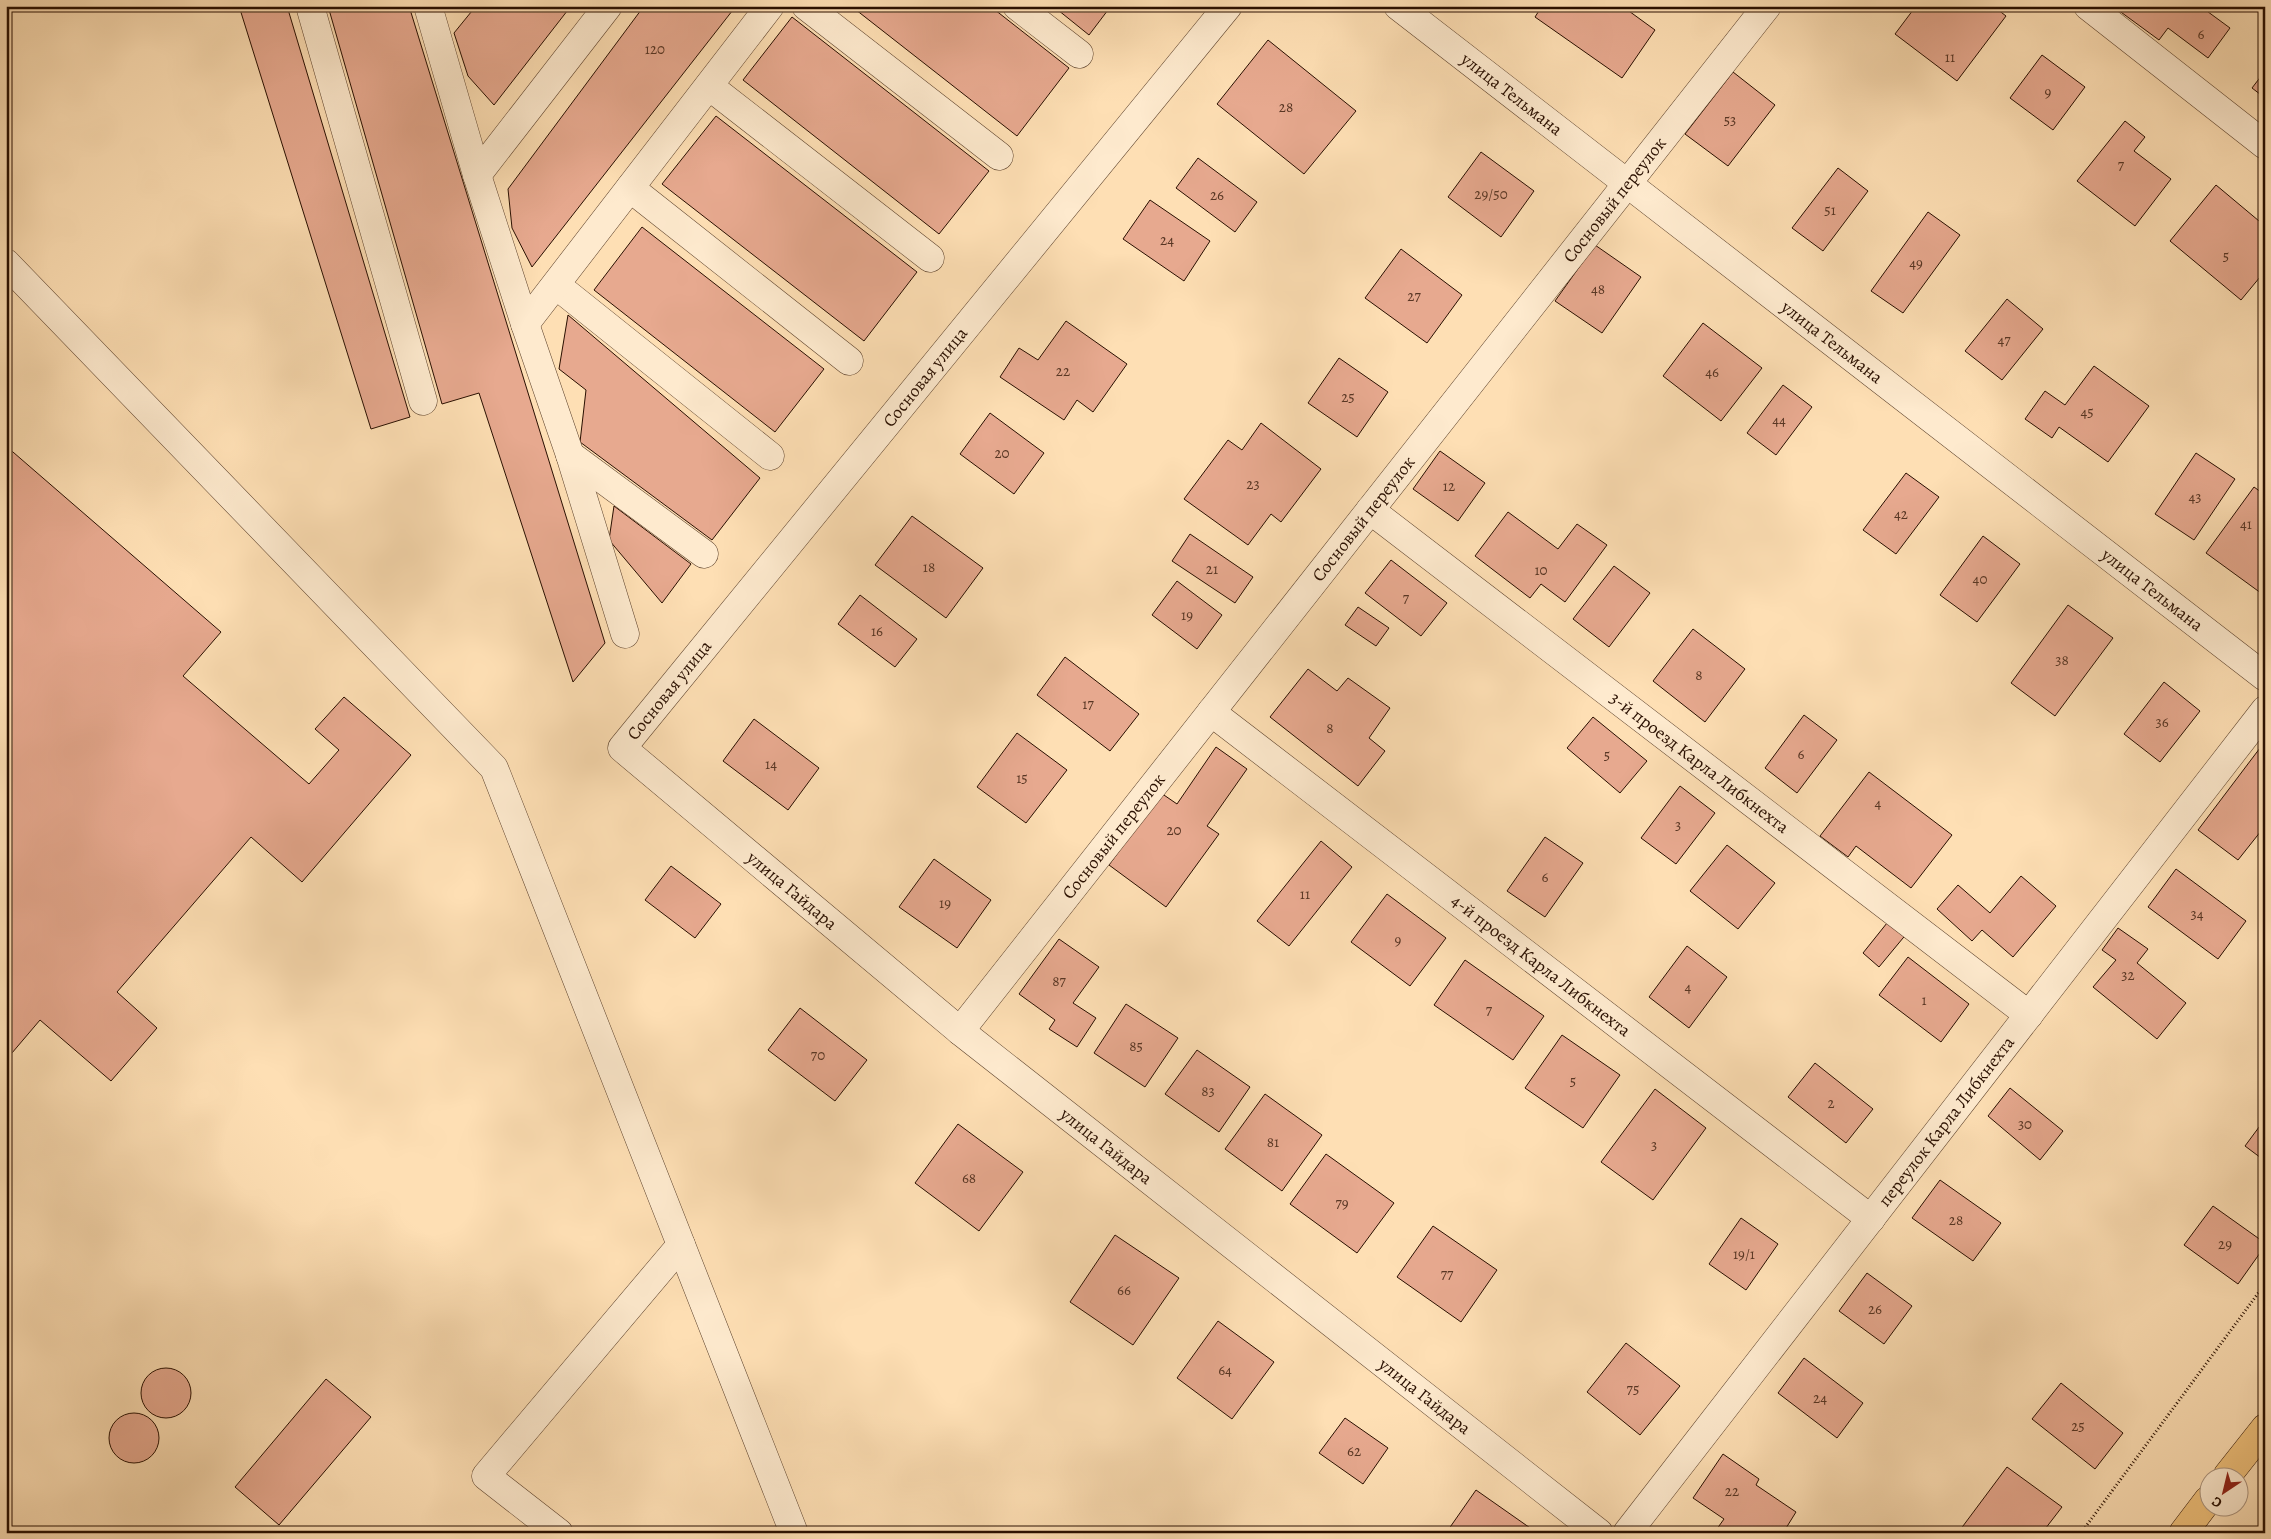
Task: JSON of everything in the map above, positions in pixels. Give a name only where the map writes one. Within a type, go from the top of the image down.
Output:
[{"type":"main road","points":[[2235,1466],[2265,1428]]},
{"type":"main road","points":[[2183,1533],[2198,1513]]},
{"type":"street","points":[[310,6],[424,401]]},
{"type":"street","points":[[477,175],[608,6]]},
{"type":"street","points":[[525,324],[770,6]]},
{"type":"street","points":[[806,6],[999,156]]},
{"type":"street","points":[[1017,6],[1079,54]]},
{"type":"street","name":"Сосновая улица","points":[[622,748],[1228,6]]},
{"type":"street","name":"улица Тельмана","points":[[1398,6],[2265,677]]},
{"type":"street","name":"Сосновый переулок","points":[[960,1032],[1767,6]]},
{"type":"street","points":[[2088,6],[2265,145]]},
{"type":"street","points":[[437,13],[477,175],[570,455],[625,634]]},
{"type":"street","points":[[709,86],[930,258]]},
{"type":"street","points":[[630,188],[849,361]]},
{"type":"street","points":[[6,263],[494,768],[794,1533]]},
{"type":"street","points":[[556,285],[770,456]]},
{"type":"street","points":[[570,455],[704,554]]},
{"type":"street","name":"3-й проезд Карла Либкнехта","points":[[1370,510],[2029,1015]]},
{"type":"street","name":"переулок Карла Либкнехта","points":[[1627,1533],[2265,710]]},
{"type":"street","name":"4-й проезд Карла Либкнехта","points":[[1211,712],[1870,1219]]},
{"type":"street","name":"улица Гайдара","points":[[622,748],[960,1032],[1599,1533]]},
{"type":"street","points":[[559,1533],[486,1476],[681,1245]]},
{"type":"path","points":[[2081,1533],[2265,1284]]},
{"type":"building","points":[[239,6],[287,6],[410,417],[371,429]]},
{"type":"building","points":[[328,6],[409,6],[605,643],[573,682],[479,393],[442,404]]},
{"type":"building","points":[[476,6],[571,6],[494,105],[468,76],[454,33]]},
{"type":"building","points":[[644,6],[736,6],[532,267],[512,228],[508,189]]},
{"type":"building","points":[[851,6],[990,6],[1069,68],[1017,136]]},
{"type":"building","points":[[1053,6],[1111,6],[1089,35]]},
{"type":"building","points":[[1542,6],[1622,6],[1655,30],[1622,78],[1535,17]]},
{"type":"building","points":[[1916,6],[1993,6],[2006,16],[1957,81],[1895,34]]},
{"type":"building","points":[[2200,6],[2230,28],[2208,58],[2168,28],[2159,40],[2114,7]]},
{"type":"building","points":[[792,17],[989,171],[939,234],[743,80]]},
{"type":"building","points":[[1268,40],[1356,111],[1304,174],[1217,104]]},
{"type":"building","points":[[2042,55],[2085,87],[2053,130],[2010,98]]},
{"type":"building","points":[[2265,71],[2265,98],[2252,88]]},
{"type":"building","points":[[1733,72],[1775,105],[1728,166],[1685,134]]},
{"type":"building","points":[[716,116],[917,272],[864,341],[662,184]]},
{"type":"building","points":[[2125,121],[2145,137],[2134,151],[2171,179],[2135,226],[2077,181]]},
{"type":"building","points":[[1481,152],[1534,191],[1501,237],[1448,197]]},
{"type":"building","points":[[1198,158],[1257,202],[1235,232],[1176,188]]},
{"type":"building","points":[[1838,168],[1868,191],[1823,251],[1792,228]]},
{"type":"building","points":[[2216,185],[2265,226],[2265,271],[2241,300],[2170,241]]},
{"type":"building","points":[[1150,200],[1210,241],[1184,281],[1123,239]]},
{"type":"building","points":[[1928,212],[1960,235],[1903,313],[1871,291]]},
{"type":"building","points":[[642,227],[824,369],[775,432],[594,290]]},
{"type":"building","points":[[1595,245],[1641,277],[1602,333],[1555,301]]},
{"type":"building","points":[[1401,249],[1462,295],[1427,343],[1365,298]]},
{"type":"building","points":[[2007,299],[2043,329],[2002,380],[1965,351]]},
{"type":"building","points":[[568,315],[760,478],[712,540],[580,442],[586,390],[559,369]]},
{"type":"building","points":[[1066,321],[1127,364],[1093,412],[1077,400],[1064,420],[1000,377],[1019,348],[1038,360]]},
{"type":"building","points":[[1703,323],[1762,368],[1721,421],[1663,376]]},
{"type":"building","points":[[1339,358],[1388,392],[1357,437],[1308,403]]},
{"type":"building","points":[[2094,366],[2149,406],[2108,462],[2059,427],[2052,438],[2025,419],[2045,391],[2065,405]]},
{"type":"building","points":[[1783,385],[1812,407],[1776,455],[1747,433]]},
{"type":"building","points":[[990,413],[1044,453],[1014,494],[960,454]]},
{"type":"building","points":[[1261,423],[1321,469],[1281,522],[1271,514],[1248,545],[1184,499],[1228,440],[1242,450]]},
{"type":"building","points":[[6,446],[221,632],[183,676],[309,784],[339,750],[315,729],[344,697],[411,755],[302,882],[251,837],[117,992],[157,1028],[111,1081],[40,1020],[6,1060]]},
{"type":"building","points":[[1440,451],[1485,483],[1458,521],[1413,489]]},
{"type":"building","points":[[2196,453],[2235,479],[2194,540],[2155,514]]},
{"type":"building","points":[[1906,473],[1939,497],[1896,554],[1863,530]]},
{"type":"building","points":[[2254,487],[2265,495],[2265,596],[2206,553]]},
{"type":"building","points":[[614,506],[691,564],[662,603],[609,540]]},
{"type":"building","points":[[1508,512],[1558,549],[1577,524],[1607,545],[1565,602],[1541,584],[1530,598],[1475,556]]},
{"type":"building","points":[[912,516],[983,568],[946,618],[875,565]]},
{"type":"building","points":[[1190,534],[1253,577],[1235,603],[1172,561]]},
{"type":"building","points":[[1983,536],[2020,564],[1977,622],[1940,595]]},
{"type":"building","points":[[1391,560],[1447,603],[1421,636],[1365,593]]},
{"type":"building","points":[[1614,566],[1650,593],[1609,647],[1573,619]]},
{"type":"building","points":[[1177,581],[1222,615],[1197,649],[1152,615]]},
{"type":"building","points":[[860,595],[917,639],[895,667],[838,624]]},
{"type":"building","points":[[2068,605],[2113,638],[2055,716],[2011,683]]},
{"type":"building","points":[[1358,607],[1389,628],[1376,646],[1345,625]]},
{"type":"building","points":[[1693,629],[1745,669],[1705,722],[1653,681]]},
{"type":"building","points":[[1065,657],[1139,714],[1110,751],[1037,695]]},
{"type":"building","points":[[1308,669],[1337,691],[1348,678],[1390,708],[1369,738],[1385,751],[1358,786],[1270,717]]},
{"type":"building","points":[[2164,682],[2200,711],[2160,762],[2124,734]]},
{"type":"building","points":[[1804,715],[1837,740],[1797,793],[1765,768]]},
{"type":"building","points":[[1593,717],[1647,761],[1620,793],[1567,748]]},
{"type":"building","points":[[754,719],[819,768],[788,810],[723,761]]},
{"type":"building","points":[[1017,733],[1067,770],[1026,823],[977,787]]},
{"type":"building","points":[[1216,747],[1247,769],[1207,826],[1219,834],[1166,907],[1109,865],[1161,793],[1177,804]]},
{"type":"building","points":[[2260,748],[2265,752],[2265,826],[2238,860],[2198,830]]},
{"type":"building","points":[[1869,772],[1952,835],[1911,888],[1856,846],[1848,857],[1820,836]]},
{"type":"building","points":[[1680,786],[1715,813],[1676,864],[1641,838]]},
{"type":"building","points":[[1545,837],[1583,863],[1545,917],[1507,891]]},
{"type":"building","points":[[1321,841],[1352,867],[1289,946],[1257,921]]},
{"type":"building","points":[[1727,845],[1775,883],[1738,929],[1690,891]]},
{"type":"building","points":[[934,859],[991,900],[957,948],[899,907]]},
{"type":"building","points":[[671,866],[721,904],[695,938],[645,900]]},
{"type":"building","points":[[2176,869],[2246,921],[2218,959],[2148,907]]},
{"type":"building","points":[[2021,876],[2056,906],[2013,957],[1982,930],[1972,941],[1937,909],[1958,885],[1990,913]]},
{"type":"building","points":[[1387,894],[1446,938],[1410,986],[1351,942]]},
{"type":"building","points":[[1891,918],[1908,932],[1879,967],[1863,953]]},
{"type":"building","points":[[2118,928],[2148,949],[2137,963],[2186,1003],[2157,1039],[2093,987],[2116,960],[2102,950]]},
{"type":"building","points":[[1059,939],[1099,967],[1073,1003],[1096,1018],[1077,1047],[1049,1029],[1055,1020],[1019,994]]},
{"type":"building","points":[[1687,946],[1727,977],[1689,1028],[1649,997]]},
{"type":"building","points":[[1908,957],[1969,1004],[1941,1042],[1879,995]]},
{"type":"building","points":[[1465,960],[1544,1016],[1513,1060],[1434,1005]]},
{"type":"building","points":[[1126,1004],[1178,1038],[1145,1087],[1094,1053]]},
{"type":"building","points":[[800,1008],[867,1060],[835,1101],[768,1050]]},
{"type":"building","points":[[1562,1035],[1620,1075],[1583,1128],[1525,1088]]},
{"type":"building","points":[[1197,1050],[1250,1087],[1219,1132],[1165,1094]]},
{"type":"building","points":[[1815,1063],[1873,1109],[1846,1143],[1788,1097]]},
{"type":"building","points":[[2010,1088],[2063,1131],[2040,1160],[1988,1116]]},
{"type":"building","points":[[1655,1089],[1706,1128],[1653,1200],[1601,1162]]},
{"type":"building","points":[[1265,1094],[1322,1135],[1282,1191],[1225,1149]]},
{"type":"building","points":[[2265,1119],[2265,1161],[2245,1146]]},
{"type":"building","points":[[958,1124],[1023,1172],[979,1231],[915,1183]]},
{"type":"building","points":[[1326,1154],[1394,1203],[1357,1253],[1290,1204]]},
{"type":"building","points":[[1940,1180],[2001,1223],[1973,1261],[1912,1218]]},
{"type":"building","points":[[2213,1206],[2265,1243],[2265,1246],[2238,1284],[2184,1245]]},
{"type":"building","points":[[1741,1218],[1778,1244],[1746,1290],[1709,1264]]},
{"type":"building","points":[[1433,1226],[1497,1270],[1461,1322],[1397,1277]]},
{"type":"building","points":[[1115,1235],[1179,1278],[1133,1345],[1070,1302]]},
{"type":"building","points":[[1867,1273],[1912,1306],[1884,1344],[1839,1311]]},
{"type":"building","points":[[1218,1321],[1274,1362],[1232,1419],[1177,1378]]},
{"type":"building","points":[[1626,1343],[1680,1386],[1640,1435],[1587,1392]]},
{"type":"building","points":[[1804,1358],[1863,1403],[1837,1438],[1778,1393]]},
{"type":"building","points":[[166,1368],[175,1370],[186,1379],[191,1393],[189,1402],[180,1413],[166,1418],[157,1416],[146,1407],[141,1393],[143,1384],[152,1373]]},
{"type":"building","points":[[326,1379],[371,1417],[279,1525],[235,1487]]},
{"type":"building","points":[[2061,1383],[2123,1433],[2095,1469],[2032,1419]]},
{"type":"building","points":[[134,1413],[143,1415],[154,1424],[159,1438],[157,1447],[148,1458],[134,1463],[125,1461],[114,1452],[109,1438],[111,1429],[120,1418]]},
{"type":"building","points":[[1345,1418],[1388,1448],[1363,1484],[1319,1453]]},
{"type":"building","points":[[1723,1454],[1759,1479],[1756,1485],[1796,1512],[1783,1533],[1714,1533],[1724,1519],[1693,1498]]},
{"type":"building","points":[[2007,1467],[2062,1507],[2042,1533],[1964,1533],[1960,1530]]},
{"type":"building","points":[[1476,1490],[1533,1530],[1531,1533],[1446,1533]]}]
